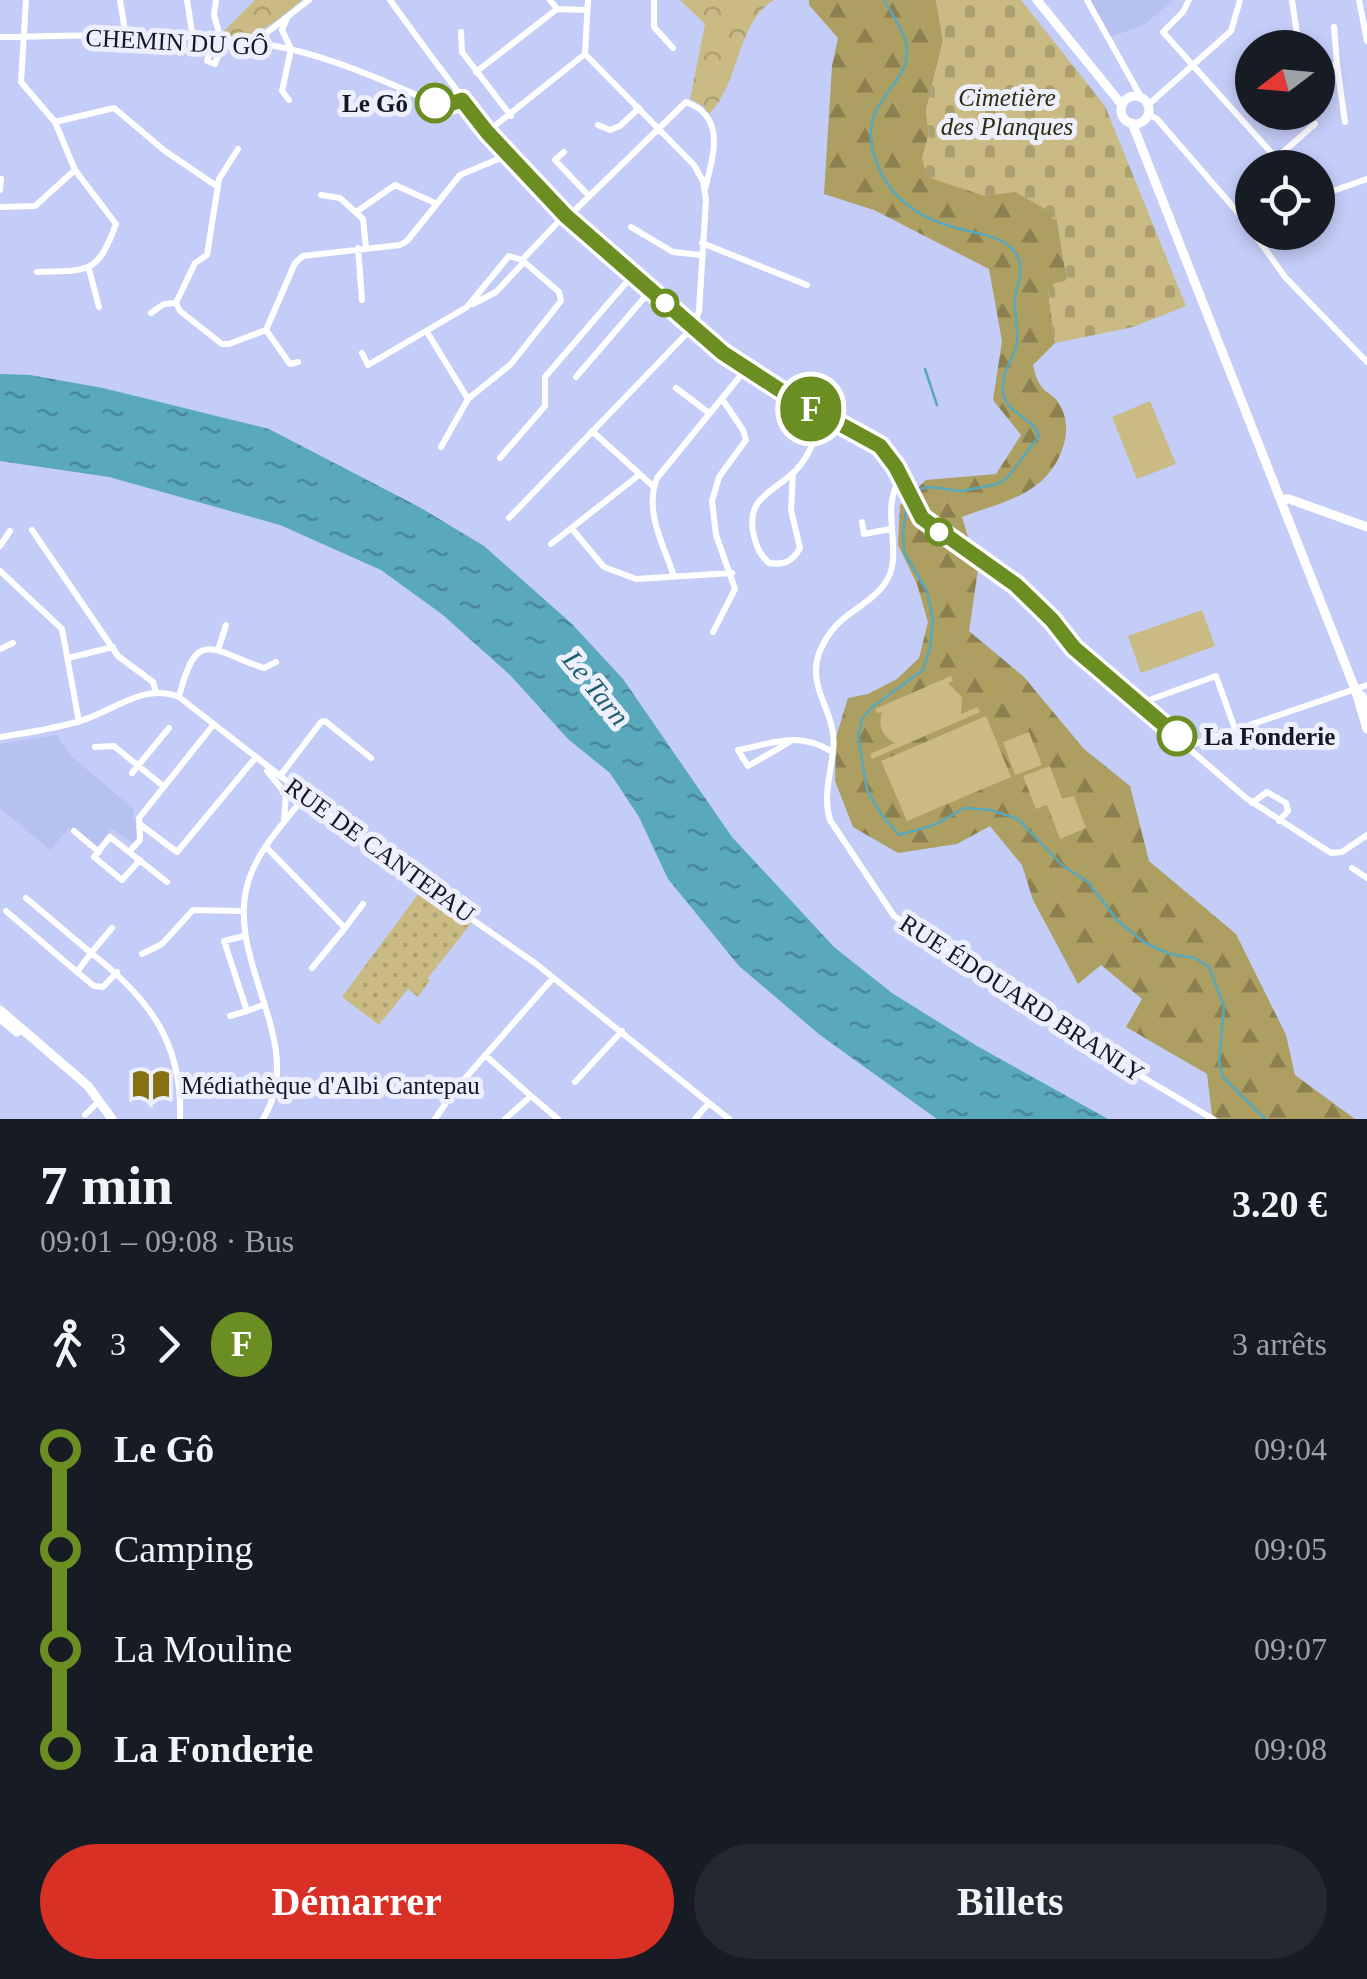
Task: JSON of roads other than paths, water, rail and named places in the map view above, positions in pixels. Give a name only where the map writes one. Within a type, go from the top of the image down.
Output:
[{"type":"main road","points":[[1038,0],[1071,40],[1139,108],[1136,134],[1355,690],[1367,709]]},
{"type":"main road","points":[[1280,500],[1289,498],[1367,527]]},
{"type":"main road","points":[[1355,690],[1367,729]]},
{"type":"main road","points":[[0,1010],[88,1086],[109,1119]]},
{"type":"main road","points":[[0,1018],[70,1076],[109,1119]]},
{"type":"street","points":[[26,0],[21,82],[55,122],[76,170],[116,224],[89,269],[98,307]]},
{"type":"street","points":[[120,0],[126,37]]},
{"type":"street","points":[[186,0],[193,38]]},
{"type":"street","points":[[216,0],[214,14],[220,40]]},
{"type":"street","points":[[254,43],[309,0]]},
{"type":"street","points":[[390,0],[487,132],[566,216],[650,291],[746,369],[882,449],[922,518],[1016,585],[1074,648],[1252,803],[1326,851],[1337,854],[1367,835]]},
{"type":"street","points":[[550,0],[557,9]]},
{"type":"street","points":[[487,132],[585,54],[588,0]]},
{"type":"street","points":[[654,0],[654,27],[672,48]]},
{"type":"street","points":[[1087,0],[1139,108],[1235,210]]},
{"type":"street","points":[[1189,0],[1163,32],[1268,150]]},
{"type":"street","points":[[1139,108],[1231,31],[1240,0]]},
{"type":"street","points":[[1292,0],[1296,30]]},
{"type":"street","points":[[1359,0],[1367,40]]},
{"type":"street","points":[[476,72],[557,9],[587,10]]},
{"type":"street","points":[[267,44],[282,30],[286,18]]},
{"type":"street","points":[[1334,27],[1345,122]]},
{"type":"street","points":[[282,30],[291,49],[282,91],[290,100]]},
{"type":"street","points":[[461,32],[462,52],[511,116]]},
{"type":"street","name":"CHEMIN DU GÔ","points":[[0,37],[193,38],[267,44],[372,77],[444,106],[462,100]]},
{"type":"street","points":[[585,54],[694,165],[705,192]]},
{"type":"street","points":[[362,353],[368,365],[496,292],[566,216],[686,102],[702,110],[714,129],[713,156],[705,192],[698,311],[693,327],[508,518]]},
{"type":"street","points":[[55,122],[114,108],[165,151],[218,187]]},
{"type":"street","points":[[598,125],[610,130],[620,126],[639,108]]},
{"type":"street","points":[[1285,150],[1309,130]]},
{"type":"street","points":[[176,303],[195,263],[207,255],[219,179],[238,149]]},
{"type":"street","points":[[564,152],[556,160],[589,196]]},
{"type":"street","points":[[176,303],[180,311],[222,344],[266,330],[302,256],[400,244],[460,175],[508,154]]},
{"type":"street","points":[[0,207],[35,206],[76,170]]},
{"type":"street","points":[[0,190],[1,179]]},
{"type":"street","points":[[1335,190],[1367,179]]},
{"type":"street","points":[[356,212],[395,184],[435,204]]},
{"type":"street","points":[[321,195],[340,198],[363,219],[362,300]]},
{"type":"street","points":[[632,227],[673,252],[702,255]]},
{"type":"street","points":[[702,243],[807,285]]},
{"type":"street","points":[[1266,250],[1286,278],[1367,362]]},
{"type":"street","points":[[441,447],[468,399],[510,364],[562,301],[559,292],[523,262],[509,256],[467,307]]},
{"type":"street","points":[[38,272],[89,269]]},
{"type":"street","points":[[500,458],[545,406],[545,376],[625,284],[635,278]]},
{"type":"street","points":[[576,378],[650,291]]},
{"type":"street","points":[[151,313],[164,304],[176,303]]},
{"type":"street","points":[[266,330],[290,364],[298,362]]},
{"type":"street","points":[[428,332],[468,399]]},
{"type":"street","points":[[674,576],[651,508],[654,487],[746,369]]},
{"type":"street","points":[[676,388],[709,414]]},
{"type":"street","points":[[714,632],[735,589],[716,535],[712,501],[718,477],[746,440],[722,399]]},
{"type":"street","points":[[793,473],[791,510],[800,548],[784,564],[769,563],[757,549],[750,519],[760,500],[793,473],[826,417]]},
{"type":"street","points":[[592,432],[654,487]]},
{"type":"street","points":[[551,544],[639,475]]},
{"type":"street","name":"RUE ÉDOUARD BRANLY","points":[[902,478],[895,491],[890,529],[893,564],[888,579],[839,623],[820,652],[816,669],[822,704],[832,728],[826,806],[830,820],[894,916],[1114,1060],[1212,1119]]},
{"type":"street","points":[[862,522],[864,534],[890,529]]},
{"type":"street","points":[[572,529],[604,567],[614,573],[636,579],[732,574]]},
{"type":"street","points":[[0,737],[80,722],[142,694],[156,692],[152,682],[118,656],[32,530]]},
{"type":"street","points":[[0,546],[10,531]]},
{"type":"street","points":[[0,571],[58,623],[80,722]]},
{"type":"street","points":[[218,650],[226,625]]},
{"type":"street","points":[[0,649],[13,642]]},
{"type":"street","points":[[68,658],[112,647]]},
{"type":"street","points":[[180,697],[186,671],[195,656],[218,650],[264,668],[276,662]]},
{"type":"street","points":[[1143,706],[1148,700],[1216,676],[1235,730]]},
{"type":"street","points":[[1188,746],[1367,685]]},
{"type":"street","name":"RUE DE CANTEPAU","points":[[156,692],[180,697],[406,874],[553,978],[729,1119]]},
{"type":"street","points":[[280,776],[325,721],[372,758]]},
{"type":"street","points":[[129,852],[140,840],[142,810],[214,724]]},
{"type":"street","points":[[135,770],[169,728]]},
{"type":"street","points":[[792,740],[748,766],[738,750],[792,740],[812,740],[831,751]]},
{"type":"street","points":[[95,747],[114,746],[135,770],[163,786]]},
{"type":"street","points":[[140,825],[177,852],[256,758],[286,794],[284,823]]},
{"type":"street","points":[[1252,803],[1268,792],[1286,804],[1288,810],[1279,821]]},
{"type":"street","points":[[263,1119],[273,1103],[279,1065],[244,936],[242,911],[248,882],[266,846],[306,796]]},
{"type":"street","points":[[74,832],[98,852]]},
{"type":"street","points":[[140,860],[122,880],[94,857],[110,838],[140,860],[167,882]]},
{"type":"street","points":[[266,846],[345,928]]},
{"type":"street","points":[[1352,868],[1367,878]]},
{"type":"street","points":[[26,898],[116,972],[150,1008],[176,1065],[180,1119]]},
{"type":"street","points":[[312,968],[363,904]]},
{"type":"street","points":[[142,954],[162,944],[193,910],[242,911]]},
{"type":"street","points":[[6,911],[94,986],[104,988],[116,972]]},
{"type":"street","points":[[77,972],[112,928]]},
{"type":"street","points":[[244,936],[224,941],[246,1011]]},
{"type":"street","points":[[435,1119],[454,1090],[553,978]]},
{"type":"street","points":[[230,1016],[264,1005]]},
{"type":"street","points":[[575,1082],[622,1032]]},
{"type":"street","points":[[486,1055],[558,1119]]},
{"type":"street","points":[[505,1119],[531,1096]]},
{"type":"street","points":[[695,1119],[709,1103]]},
{"type":"street","points":[[84,1115],[96,1104]]},
{"type":"water","name":"Le Tarn","points":[[0,374],[30,375],[103,388],[269,429],[421,508],[484,546],[572,624],[623,679],[732,837],[834,947],[892,993],[1108,1119],[937,1119],[820,1035],[739,966],[668,879],[639,817],[610,773],[568,739],[511,676],[443,615],[381,570],[280,525],[109,477],[0,461]]},
{"type":"waterway","points":[[884,0],[903,35],[907,56],[903,70],[873,120],[875,158],[890,188],[913,209],[941,223],[1000,240],[1016,253],[1021,269],[1015,301],[1017,341],[1003,390],[1009,405],[1039,436],[1008,477],[998,484],[961,491],[919,489],[907,503],[904,552],[927,591],[933,619],[930,648],[923,670],[872,707],[862,719],[858,736],[867,790],[899,835],[934,825],[965,808],[991,810],[1018,819],[1063,866],[1088,882],[1117,920],[1145,943],[1170,954],[1195,958],[1209,967],[1224,1006],[1219,1062],[1223,1077],[1265,1119]]},
{"type":"waterway","points":[[925,369],[937,405]]},
{"type":"place","name":"Le Gô","points":[[435,103]]},
{"type":"place","name":"La Fonderie","points":[[1177,736]]},
{"type":"place","name":"Médiathèque d'Albi Cantepau","points":[[151,1085]]},
{"type":"park label","name":"Cimetière des Planques","points":[[1007,112]]}]
